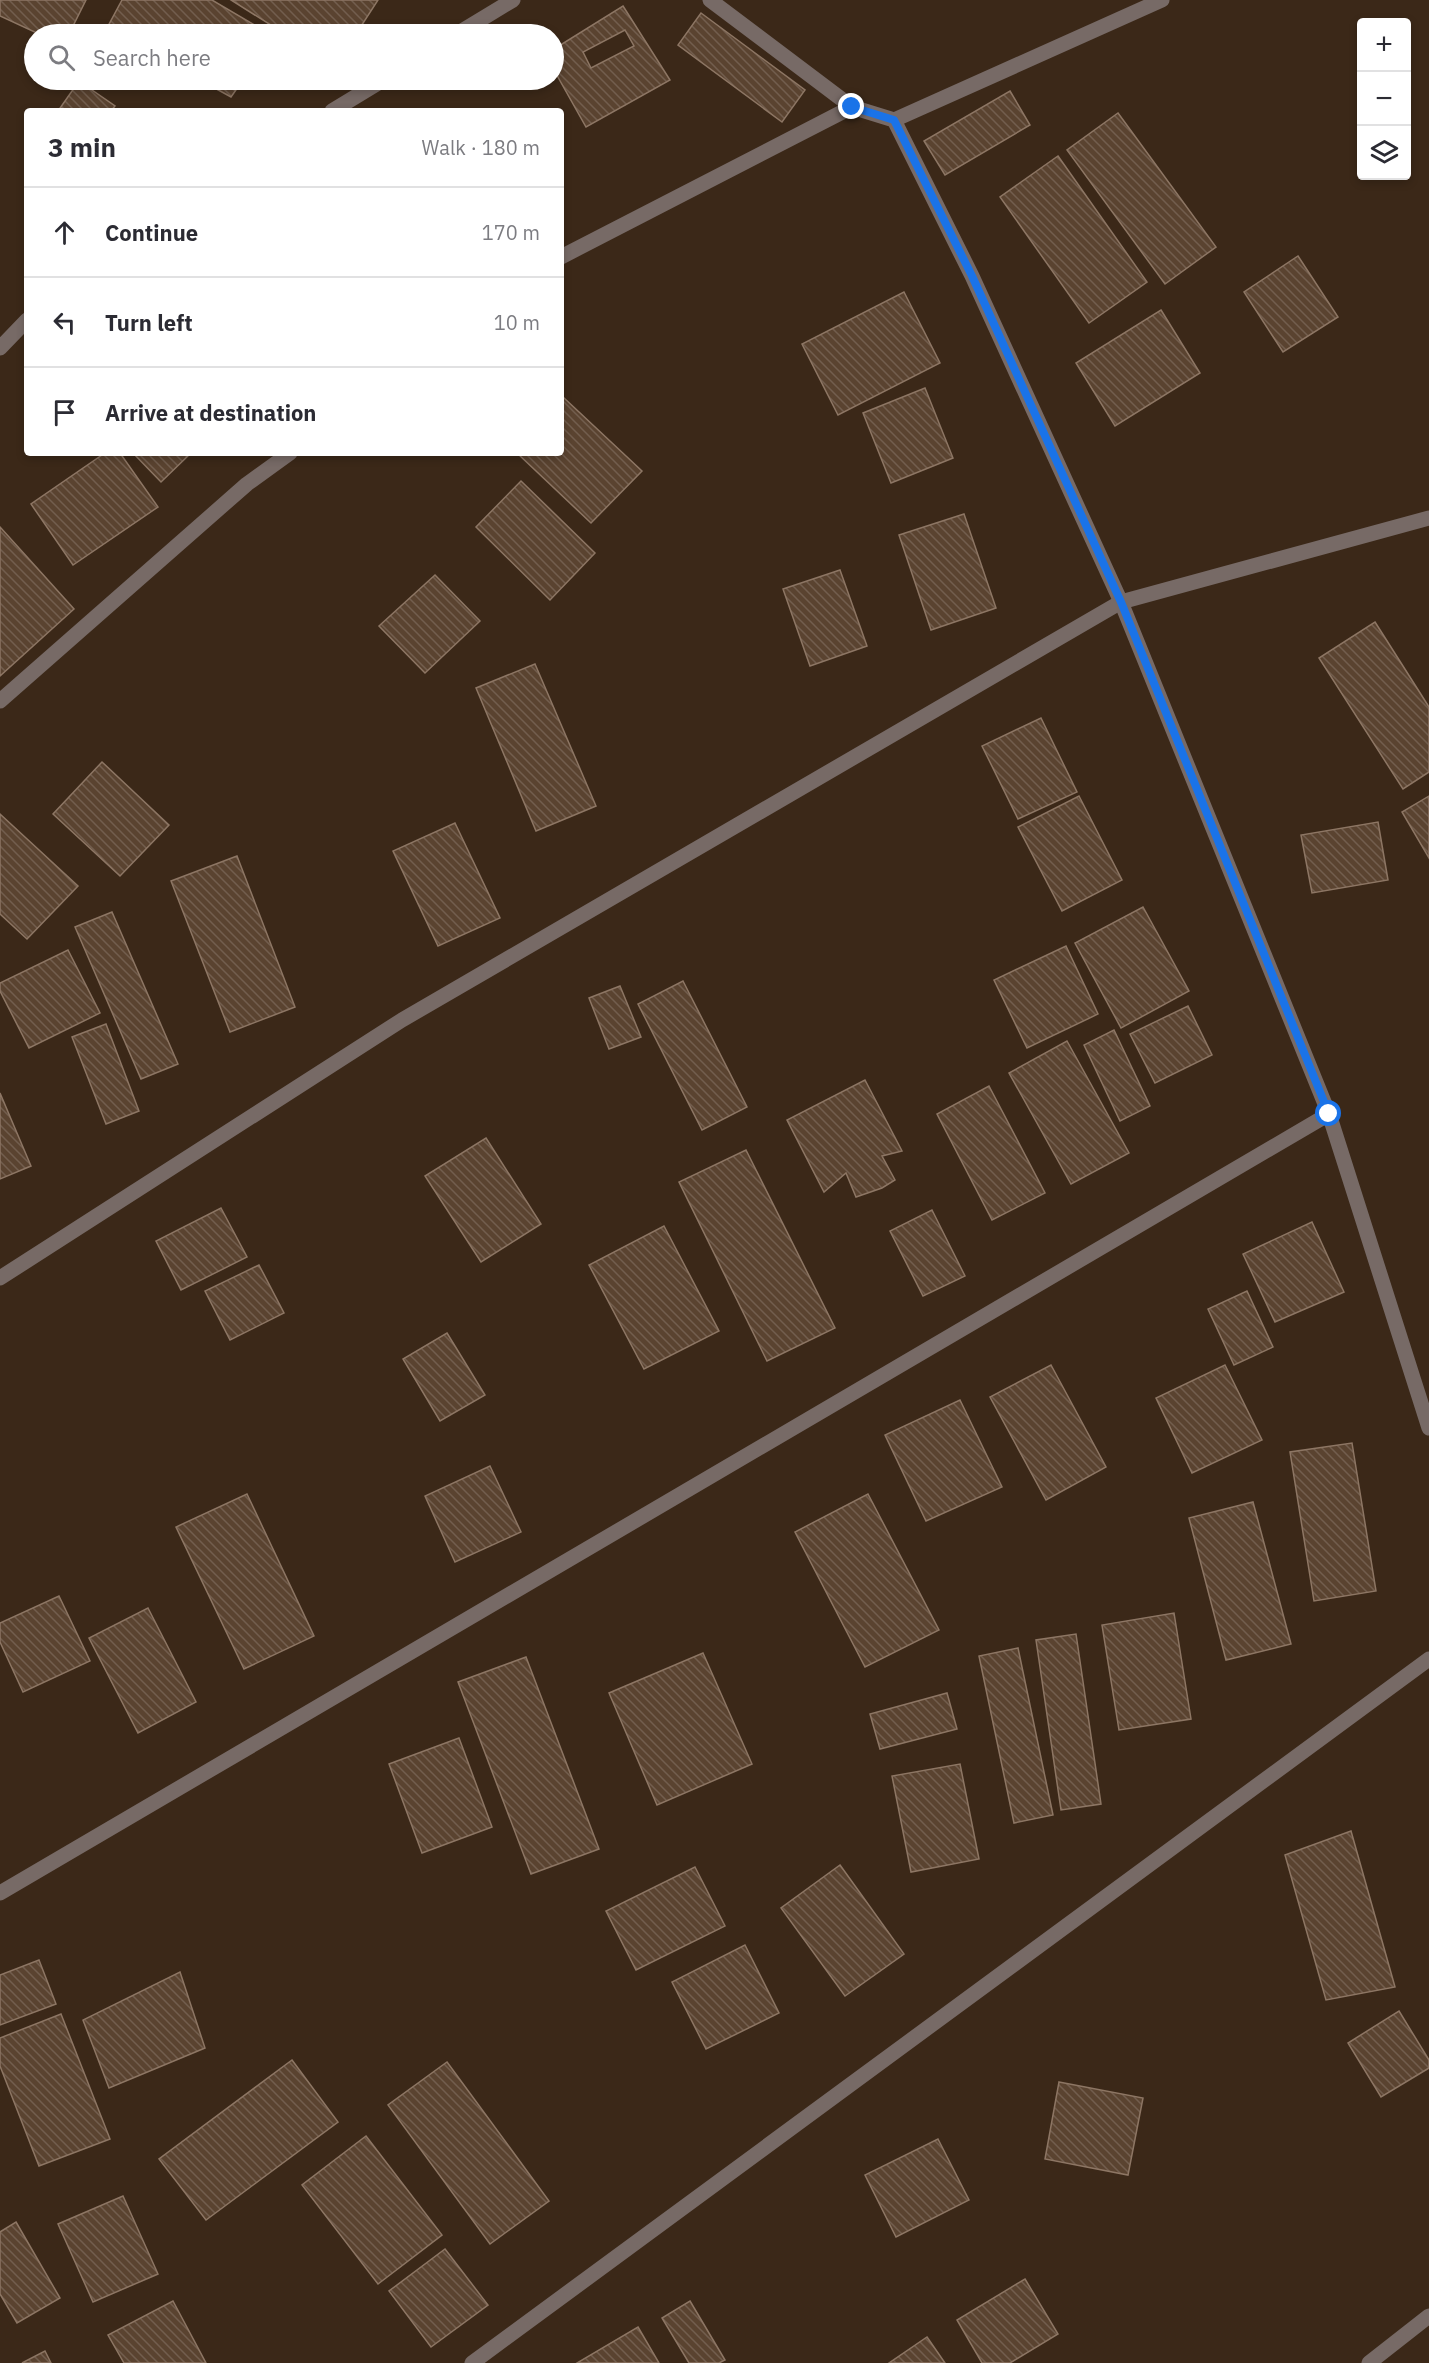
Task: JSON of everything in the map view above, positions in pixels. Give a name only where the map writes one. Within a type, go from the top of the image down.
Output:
[{"type":"street","points":[[473,24],[513,0]]},
{"type":"street","points":[[710,0],[852,107],[894,120],[1162,0]]},
{"type":"street","points":[[337,108],[367,90]]},
{"type":"street","points":[[564,255],[852,107]]},
{"type":"street","points":[[894,120],[977,287],[1121,602],[1329,1114],[1429,1428]]},
{"type":"street","points":[[0,348],[24,323]]},
{"type":"street","points":[[0,701],[247,484],[286,456]]},
{"type":"street","points":[[0,1278],[402,1020],[1121,602],[1429,518]]},
{"type":"street","points":[[0,1893],[1329,1114]]},
{"type":"street","points":[[472,2363],[1429,1659]]},
{"type":"street","points":[[1369,2363],[1429,2316]]},
{"type":"building","points":[[0,0],[86,0],[74,24],[24,24],[24,27],[0,16]]},
{"type":"building","points":[[122,0],[212,0],[253,24],[109,24]]},
{"type":"building","points":[[231,0],[378,0],[362,24],[269,24]]},
{"type":"building","points":[[623,6],[670,80],[586,127],[564,88],[564,43]],"holes":[[[625,30],[634,46],[591,68],[583,52]]]},
{"type":"building","points":[[701,13],[805,90],[782,122],[678,45]]},
{"type":"building","points":[[73,90],[92,90],[115,106],[113,108],[60,108]]},
{"type":"building","points":[[218,90],[236,90],[231,97]]},
{"type":"building","points":[[1010,91],[1030,125],[945,175],[924,141]]},
{"type":"building","points":[[1118,113],[1216,247],[1165,284],[1067,150]]},
{"type":"building","points":[[1058,156],[1147,282],[1089,323],[1000,197]]},
{"type":"building","points":[[1298,256],[1338,317],[1283,352],[1244,292]]},
{"type":"building","points":[[904,292],[940,363],[838,415],[802,344]]},
{"type":"building","points":[[1161,310],[1200,373],[1115,426],[1076,363]]},
{"type":"building","points":[[925,388],[953,458],[891,483],[863,413]]},
{"type":"building","points":[[564,398],[642,471],[591,523],[520,456],[564,456]]},
{"type":"building","points":[[101,456],[122,456],[158,507],[73,565],[31,504]]},
{"type":"building","points":[[136,456],[188,456],[161,482]]},
{"type":"building","points":[[521,481],[595,553],[550,600],[476,527]]},
{"type":"building","points":[[964,514],[996,608],[931,630],[899,535]]},
{"type":"building","points":[[0,527],[74,609],[0,676]]},
{"type":"building","points":[[840,570],[867,646],[810,666],[783,589]]},
{"type":"building","points":[[435,575],[480,621],[425,673],[379,626]]},
{"type":"building","points":[[1375,622],[1429,707],[1429,772],[1403,789],[1319,658]]},
{"type":"building","points":[[535,664],[596,806],[536,831],[476,688]]},
{"type":"building","points":[[1041,718],[1077,792],[1018,819],[982,746]]},
{"type":"building","points":[[102,762],[169,825],[120,876],[53,814]]},
{"type":"building","points":[[1079,796],[1122,880],[1062,911],[1018,827]]},
{"type":"building","points":[[1429,796],[1429,858],[1402,812]]},
{"type":"building","points":[[0,814],[78,886],[27,939],[0,914]]},
{"type":"building","points":[[1378,822],[1388,880],[1312,893],[1301,835]]},
{"type":"building","points":[[455,823],[500,918],[438,946],[393,851]]},
{"type":"building","points":[[237,856],[295,1007],[230,1032],[171,881]]},
{"type":"building","points":[[1143,907],[1189,991],[1121,1028],[1075,943]]},
{"type":"building","points":[[112,912],[178,1064],[141,1079],[75,927]]},
{"type":"building","points":[[1066,946],[1098,1014],[1027,1048],[994,980]]},
{"type":"building","points":[[68,950],[100,1013],[29,1048],[0,991],[0,983]]},
{"type":"building","points":[[683,981],[747,1107],[702,1130],[638,1004]]},
{"type":"building","points":[[620,986],[641,1037],[609,1049],[589,998]]},
{"type":"building","points":[[1188,1006],[1212,1055],[1155,1083],[1130,1034]]},
{"type":"building","points":[[106,1024],[139,1111],[106,1124],[72,1037]]},
{"type":"building","points":[[1114,1030],[1150,1106],[1120,1121],[1084,1045]]},
{"type":"building","points":[[1067,1041],[1129,1153],[1071,1184],[1009,1073]]},
{"type":"building","points":[[865,1080],[902,1151],[882,1156],[895,1180],[882,1188],[856,1197],[846,1173],[824,1192],[787,1120]]},
{"type":"building","points":[[989,1086],[1045,1193],[992,1220],[937,1114]]},
{"type":"building","points":[[0,1093],[31,1166],[0,1179]]},
{"type":"building","points":[[486,1138],[541,1224],[481,1262],[425,1176]]},
{"type":"building","points":[[746,1150],[835,1328],[767,1361],[679,1182]]},
{"type":"building","points":[[221,1208],[247,1257],[181,1290],[156,1241]]},
{"type":"building","points":[[932,1210],[965,1276],[923,1296],[890,1231]]},
{"type":"building","points":[[1312,1222],[1344,1292],[1275,1322],[1243,1254]]},
{"type":"building","points":[[664,1226],[719,1331],[644,1369],[589,1265]]},
{"type":"building","points":[[259,1265],[284,1313],[230,1340],[205,1291]]},
{"type":"building","points":[[1247,1291],[1273,1347],[1234,1365],[1208,1309]]},
{"type":"building","points":[[447,1333],[485,1395],[440,1421],[403,1359]]},
{"type":"building","points":[[1051,1365],[1106,1467],[1046,1500],[990,1397]]},
{"type":"building","points":[[1225,1365],[1262,1440],[1192,1473],[1156,1398]]},
{"type":"building","points":[[960,1400],[1002,1487],[926,1521],[885,1435]]},
{"type":"building","points":[[1352,1443],[1376,1591],[1314,1601],[1290,1452]]},
{"type":"building","points":[[490,1466],[521,1532],[455,1562],[425,1496]]},
{"type":"building","points":[[247,1494],[314,1636],[244,1669],[176,1527]]},
{"type":"building","points":[[868,1494],[939,1630],[865,1667],[795,1532]]},
{"type":"building","points":[[1253,1502],[1291,1644],[1226,1660],[1189,1518]]},
{"type":"building","points":[[59,1596],[90,1661],[23,1692],[0,1642],[0,1623]]},
{"type":"building","points":[[148,1608],[196,1702],[138,1733],[89,1638]]},
{"type":"building","points":[[1174,1613],[1191,1719],[1119,1730],[1102,1625]]},
{"type":"building","points":[[1076,1634],[1101,1804],[1061,1810],[1036,1640]]},
{"type":"building","points":[[1018,1648],[1053,1815],[1014,1823],[979,1656]]},
{"type":"building","points":[[703,1653],[752,1764],[657,1805],[609,1693]]},
{"type":"building","points":[[526,1657],[599,1849],[531,1874],[458,1682]]},
{"type":"building","points":[[947,1693],[957,1729],[880,1749],[870,1714]]},
{"type":"building","points":[[459,1738],[492,1827],[422,1853],[389,1764]]},
{"type":"building","points":[[960,1764],[979,1859],[911,1872],[892,1776]]},
{"type":"building","points":[[1351,1831],[1395,1987],[1326,2000],[1285,1855]]},
{"type":"building","points":[[840,1865],[904,1954],[845,1996],[781,1908]]},
{"type":"building","points":[[695,1867],[725,1926],[636,1970],[606,1911]]},
{"type":"building","points":[[745,1945],[779,2013],[706,2049],[672,1982]]},
{"type":"building","points":[[39,1960],[56,2004],[0,2025],[0,1975]]},
{"type":"building","points":[[180,1972],[205,2048],[109,2088],[83,2020]]},
{"type":"building","points":[[1399,2011],[1429,2060],[1429,2068],[1381,2097],[1348,2043]]},
{"type":"building","points":[[61,2014],[110,2139],[39,2166],[0,2066],[0,2038]]},
{"type":"building","points":[[292,2060],[338,2122],[206,2220],[159,2159]]},
{"type":"building","points":[[447,2062],[549,2201],[490,2244],[388,2105]]},
{"type":"building","points":[[1059,2082],[1143,2098],[1128,2175],[1045,2159]]},
{"type":"building","points":[[366,2136],[442,2235],[378,2284],[302,2185]]},
{"type":"building","points":[[938,2139],[969,2200],[896,2237],[865,2175]]},
{"type":"building","points":[[123,2196],[158,2274],[93,2302],[58,2224]]},
{"type":"building","points":[[16,2222],[60,2298],[17,2323],[0,2294],[0,2232]]},
{"type":"building","points":[[445,2249],[488,2305],[431,2347],[389,2291]]},
{"type":"building","points":[[1025,2279],[1058,2334],[1010,2363],[982,2363],[957,2320]]},
{"type":"building","points":[[173,2301],[206,2363],[124,2363],[108,2335]]},
{"type":"building","points":[[690,2301],[725,2360],[719,2363],[689,2363],[662,2318]]},
{"type":"building","points":[[638,2327],[659,2363],[577,2363]]},
{"type":"building","points":[[927,2337],[945,2363],[889,2363]]},
{"type":"building","points":[[45,2351],[51,2363],[22,2363]]},
{"type":"route","points":[[852,107],[894,120],[972,276],[1121,602],[1329,1114]]}]
